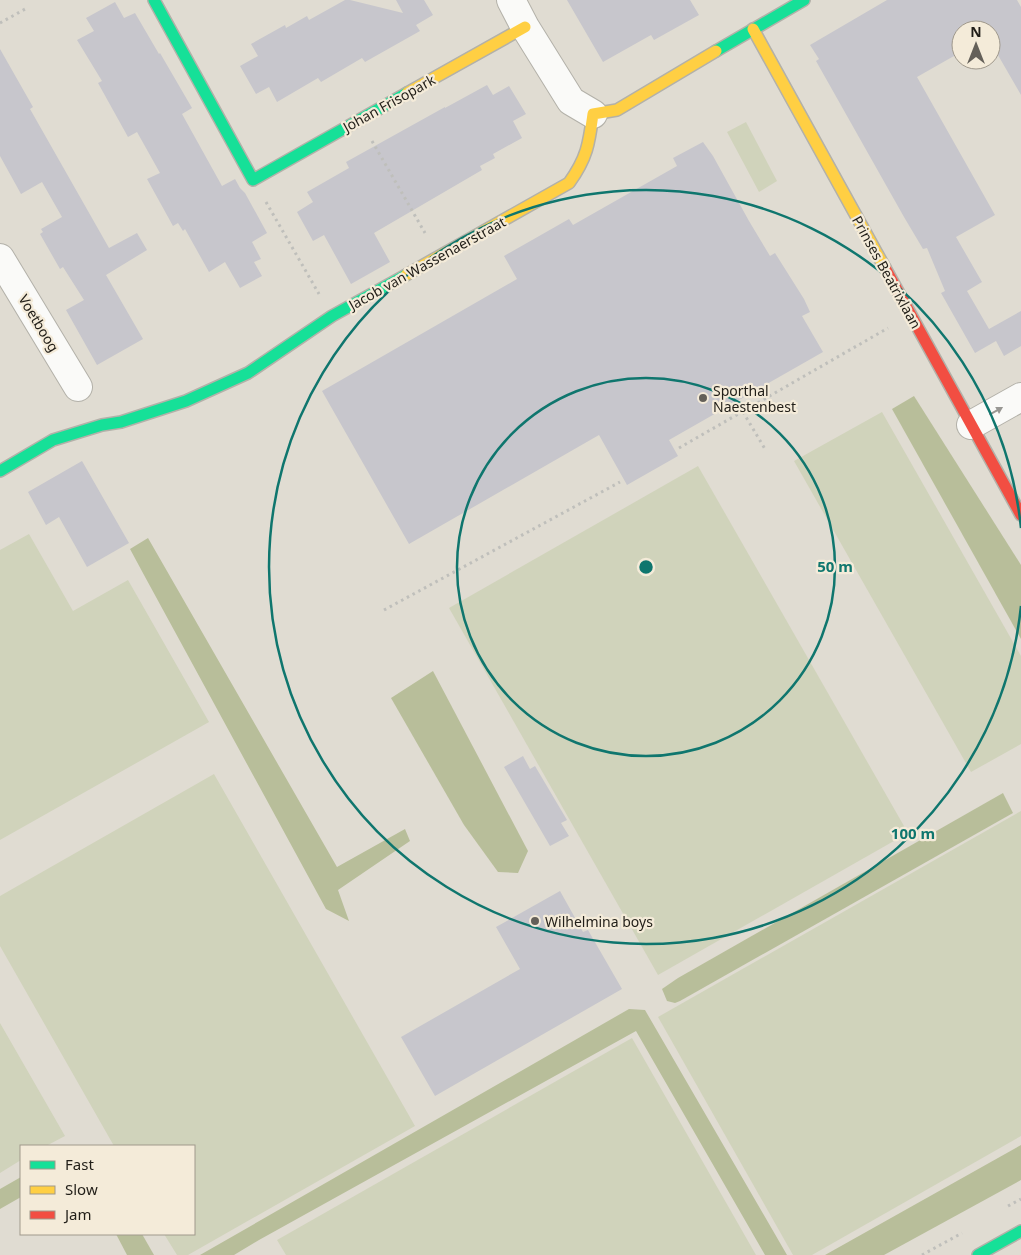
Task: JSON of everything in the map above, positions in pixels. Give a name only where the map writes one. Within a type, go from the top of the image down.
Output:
[{"type":"street","points":[[154,0],[253,180]]},
{"type":"street","points":[[511,0],[525,27],[570,101],[593,114],[617,110],[799,1]]},
{"type":"street","name":"Johan Frisopark","points":[[253,180],[525,27]]},
{"type":"street","name":"Prinses Beatrixlaan","points":[[753,28],[1021,515]]},
{"type":"street","name":"Jacob van Wassenaerstraat","points":[[0,471],[53,440],[102,424],[121,422],[186,401],[248,373],[332,316],[569,183],[580,168],[589,145],[593,114]]},
{"type":"street","name":"Voetboog","points":[[0,258],[78,387]]},
{"type":"street","points":[[971,425],[1021,397]]},
{"type":"street","points":[[978,1255],[1021,1231]]},
{"type":"path","points":[[0,23],[27,8]]},
{"type":"path","points":[[360,119],[438,256]]},
{"type":"path","points":[[253,180],[332,316]]},
{"type":"path","points":[[679,448],[910,316]]},
{"type":"path","points":[[743,412],[765,449]]},
{"type":"path","points":[[384,610],[620,482]]},
{"type":"green space","points":[[746,122],[777,181],[759,192],[727,132]]},
{"type":"green space","points":[[914,396],[1021,565],[1021,639],[892,409]]},
{"type":"green space","points":[[882,412],[1021,656],[1021,744],[971,772],[794,461]]},
{"type":"green space","points":[[698,466],[908,833],[658,975],[449,608]]},
{"type":"green space","points":[[29,534],[73,611],[128,580],[209,722],[0,840],[0,550]]},
{"type":"green space","points":[[148,538],[337,867],[405,829],[410,841],[338,890],[349,921],[326,909],[130,549]]},
{"type":"green space","points":[[433,671],[528,851],[518,873],[498,872],[464,825],[391,698]]},
{"type":"green space","points":[[214,774],[415,1126],[188,1255],[177,1255],[165,1235],[195,1235],[195,1145],[113,1145],[0,946],[0,896]]},
{"type":"green space","points":[[1003,793],[1013,813],[680,1001],[675,1003],[667,1001],[662,989],[678,978]]},
{"type":"green space","points":[[1021,811],[1021,1136],[812,1255],[793,1255],[658,1017]]},
{"type":"green space","points":[[629,1009],[645,1010],[787,1255],[765,1255],[636,1031],[234,1255],[200,1255]]},
{"type":"green space","points":[[0,1023],[65,1136],[48,1145],[20,1145],[20,1161],[0,1173]]},
{"type":"green space","points":[[632,1038],[756,1255],[286,1255],[277,1240]]},
{"type":"green space","points":[[1021,1145],[1021,1180],[884,1255],[825,1255]]},
{"type":"green space","points":[[20,1178],[20,1198],[0,1209],[0,1189]]},
{"type":"green space","points":[[117,1235],[143,1235],[154,1255],[127,1255]]},
{"type":"building","points":[[345,0],[403,13],[396,0],[424,0],[433,15],[416,25],[420,31],[365,62],[362,58],[321,82],[318,78],[277,102],[269,87],[256,94],[240,66],[258,56],[251,44],[285,25],[286,28],[307,16],[309,20]]},
{"type":"building","points":[[567,0],[690,0],[699,15],[654,40],[651,35],[603,62]]},
{"type":"building","points":[[887,0],[1017,0],[1021,7],[1021,95],[1001,60],[1001,20],[951,20],[951,58],[917,77],[995,215],[956,237],[982,282],[967,291],[989,329],[1021,311],[1021,346],[1004,356],[996,341],[975,353],[941,293],[945,291],[927,248],[923,249],[904,217],[816,61],[819,59],[810,45]]},
{"type":"building","points":[[115,2],[124,18],[135,13],[192,108],[182,114],[222,186],[235,179],[267,233],[252,242],[261,259],[254,262],[262,276],[240,288],[225,262],[209,272],[185,229],[183,231],[178,223],[173,226],[147,179],[160,173],[137,132],[128,137],[98,83],[102,81],[77,40],[94,31],[86,18]]},
{"type":"building","points":[[0,49],[33,107],[30,109],[109,248],[137,233],[147,250],[106,275],[143,339],[97,365],[66,310],[84,300],[63,267],[60,269],[40,234],[43,232],[41,229],[62,217],[42,182],[21,194],[0,156]]},
{"type":"building","points":[[487,85],[493,95],[509,86],[526,114],[513,121],[522,138],[493,154],[495,158],[480,166],[482,170],[374,233],[390,262],[351,284],[324,235],[313,241],[297,212],[313,202],[307,192],[349,168],[346,162]]},
{"type":"building","points":[[703,142],[713,156],[770,256],[775,253],[804,299],[810,312],[802,316],[823,352],[669,440],[678,456],[627,485],[599,435],[409,544],[322,391],[517,279],[504,256],[569,219],[573,225],[677,166],[673,158]]},
{"type":"building","points":[[82,461],[129,543],[87,567],[59,517],[46,525],[28,492]]},
{"type":"building","points":[[523,756],[530,769],[535,766],[567,820],[561,823],[569,836],[550,846],[504,767]]},
{"type":"building","points":[[560,891],[583,932],[588,930],[622,989],[435,1096],[401,1037],[520,969],[496,927]]},
{"type":"traffic: fast","points":[[154,0],[253,180],[407,93]]},
{"type":"traffic: fast","points":[[716,51],[804,0]]},
{"type":"traffic: fast","points":[[0,471],[53,440],[102,425],[121,422],[186,401],[248,373],[332,316],[406,275]]},
{"type":"traffic: fast","points":[[978,1255],[1021,1231]]},
{"type":"traffic: slow","points":[[407,93],[525,27]]},
{"type":"traffic: slow","points":[[753,29],[885,268]]},
{"type":"traffic: slow","points":[[406,275],[569,183],[580,166],[586,150],[593,114],[617,110],[716,51]]},
{"type":"traffic: jam","points":[[885,268],[1021,515]]},
{"type":"place","name":"Sporthal Naestenbest","points":[[703,398]]},
{"type":"place","name":"Wilhelmina boys","points":[[535,921]]}]
